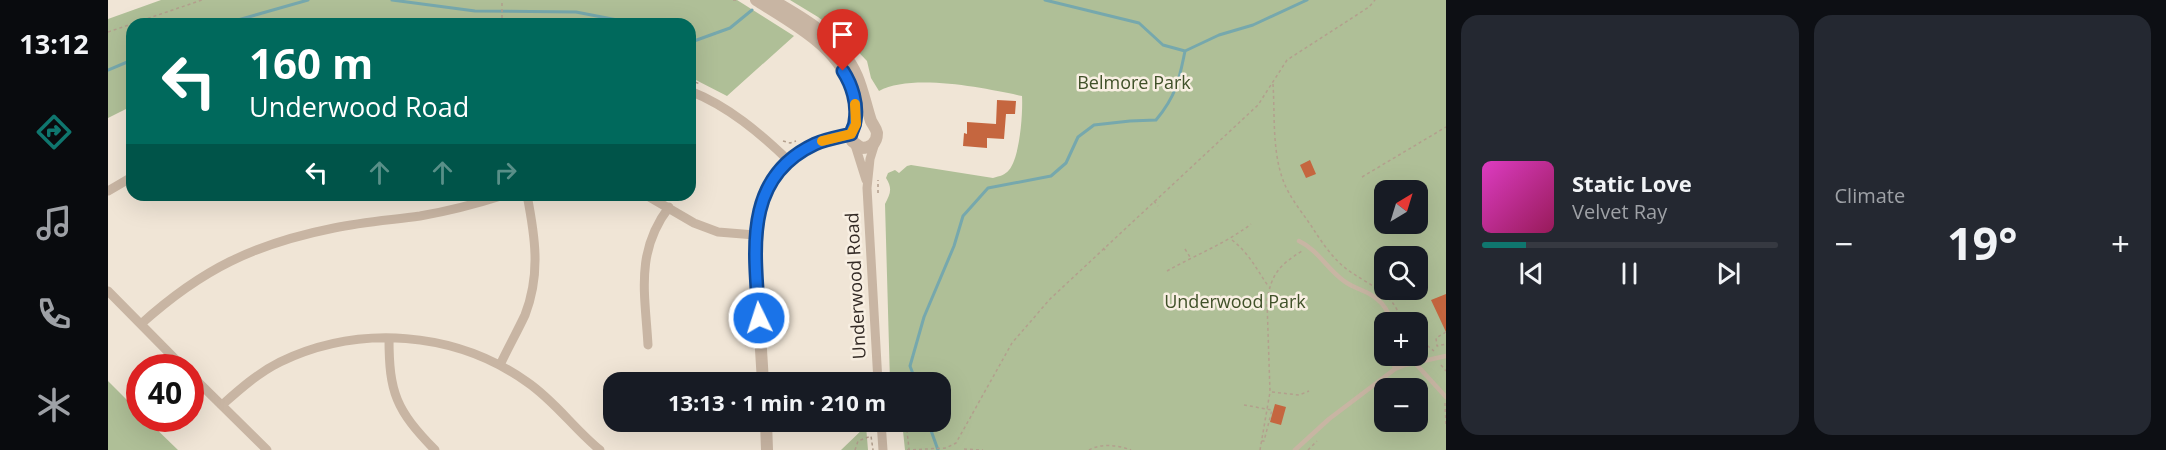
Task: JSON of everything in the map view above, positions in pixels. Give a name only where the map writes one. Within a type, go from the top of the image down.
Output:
[{"type":"street","name":"Underwood Road","points":[[756,0],[807,32],[836,61],[849,81],[854,97],[854,134],[867,188],[877,372]]},
{"type":"street","name":"Underwood Road","points":[[772,0],[811,23],[831,39],[845,54],[856,73],[872,123],[878,133],[870,159],[867,188]]},
{"type":"street","points":[[696,94],[735,115],[765,138],[789,161]]},
{"type":"street","points":[[762,372],[755,235],[758,213],[766,190],[789,161],[815,144],[854,134],[862,121],[872,123]]},
{"type":"street","points":[[854,134],[866,148],[875,143]]},
{"type":"street","points":[[108,191],[126,180]]},
{"type":"street","points":[[141,324],[192,283],[248,253],[289,239],[335,228],[448,211],[483,201]]},
{"type":"street","points":[[500,365],[525,313],[534,274],[536,238],[528,201]]},
{"type":"street","points":[[658,201],[694,223],[717,232],[755,235]]},
{"type":"street","points":[[648,345],[644,268],[647,247],[656,224],[669,207]]},
{"type":"street","points":[[108,291],[170,354]]},
{"type":"street","points":[[389,338],[389,370],[393,390],[401,410],[435,450]]},
{"type":"street","points":[[222,405],[259,374],[280,362],[332,345],[389,338],[416,338],[446,344],[500,365],[550,399],[600,450]]},
{"type":"street","points":[[204,388],[267,450]]},
{"type":"street","points":[[766,432],[767,450]]},
{"type":"street","points":[[882,432],[883,450]]},
{"type":"lane","points":[[1299,241],[1310,247],[1346,283],[1377,298],[1388,312]]},
{"type":"lane","points":[[1428,360],[1446,356]]},
{"type":"lane","points":[[1295,450],[1329,418],[1395,369],[1405,366]]},
{"type":"lane","points":[[1418,366],[1446,397]]},
{"type":"path","points":[[149,18],[202,0]]},
{"type":"path","points":[[907,432],[908,450],[946,448],[957,443],[1012,343],[1050,299],[1258,105],[1287,60],[1369,7],[1375,0]]},
{"type":"path","points":[[502,1],[502,18]]},
{"type":"path","points":[[108,32],[126,26]]},
{"type":"path","points":[[696,83],[706,88]]},
{"type":"path","points":[[1273,83],[1276,153],[1283,180],[1292,198],[1320,239],[1343,267],[1383,291],[1398,312]]},
{"type":"path","points":[[1362,177],[1446,128]]},
{"type":"path","points":[[778,138],[790,143],[796,141]]},
{"type":"path","points":[[1154,201],[1158,206]]},
{"type":"path","points":[[1167,271],[1191,257],[1232,239],[1251,224]]},
{"type":"path","points":[[1232,239],[1251,257],[1257,271],[1269,287]]},
{"type":"path","points":[[1260,450],[1270,392],[1266,301],[1269,287],[1277,269],[1320,239]]},
{"type":"path","points":[[1103,248],[1107,252]]},
{"type":"path","points":[[1185,249],[1191,257]]},
{"type":"path","points":[[1437,346],[1436,338],[1446,332]]},
{"type":"path","points":[[1432,348],[1446,344]]},
{"type":"path","points":[[1428,345],[1436,354],[1428,354]]},
{"type":"path","points":[[1438,362],[1446,371]]},
{"type":"path","points":[[1270,392],[1299,395],[1309,391]]},
{"type":"path","points":[[1446,403],[1446,426]]},
{"type":"path","points":[[1244,405],[1272,410],[1264,441],[1261,441]]},
{"type":"path","points":[[855,450],[858,441],[871,436],[873,450]]},
{"type":"path","points":[[1089,450],[1096,446],[1108,446],[1131,450]]},
{"type":"path","points":[[964,450],[983,450]]},
{"type":"green space","points":[[161,0],[737,0],[794,36],[727,96],[696,80],[696,18],[126,18],[126,109],[108,118],[108,19]]},
{"type":"green space","name":"Underwood Park","points":[[790,0],[1446,0],[1446,450],[905,450],[903,432],[951,432],[951,372],[890,372],[885,204],[890,188],[886,178],[888,173],[895,170],[899,173],[911,165],[993,178],[1004,174],[1013,164],[1016,155],[1022,96],[969,86],[929,83],[910,83],[879,91],[871,78],[867,61],[844,37],[818,17]]},
{"type":"green space","points":[[108,381],[126,399],[126,432],[159,432],[178,450],[108,450]]},
{"type":"green space","points":[[860,432],[866,432],[868,450],[841,450]]},
{"type":"building","points":[[997,100],[1016,101],[1015,114],[1006,114],[1004,139],[987,138],[987,148],[963,146],[964,133],[967,134],[967,122],[996,124]]},
{"type":"building","points":[[1310,160],[1316,174],[1306,178],[1300,165]]},
{"type":"building","points":[[1446,294],[1446,332],[1431,300]]},
{"type":"building","points":[[1275,404],[1286,407],[1281,425],[1270,422]]},
{"type":"waterway","points":[[245,18],[308,0]]},
{"type":"waterway","points":[[392,0],[475,11],[576,12],[607,18]]},
{"type":"waterway","points":[[1045,0],[1139,23],[1163,45],[1185,51],[1219,35],[1253,25],[1307,0]]},
{"type":"waterway","points":[[696,40],[730,28],[752,10]]},
{"type":"waterway","points":[[912,372],[910,366],[924,317],[954,246],[963,216],[988,188],[1051,176],[1066,163],[1078,137],[1094,125],[1156,120],[1176,88],[1185,51]]},
{"type":"waterway","points":[[108,70],[126,62]]},
{"type":"waterway","points":[[932,432],[938,450]]},
{"type":"slow traffic","points":[[822,141],[851,134],[856,124],[855,104]]},
{"type":"route","points":[[759,318],[755,235],[762,201],[771,182],[794,156],[815,144],[851,134],[856,124],[854,97],[843,71]]},
{"type":"park label","name":"Belmore Park","points":[[1134,82]]}]
